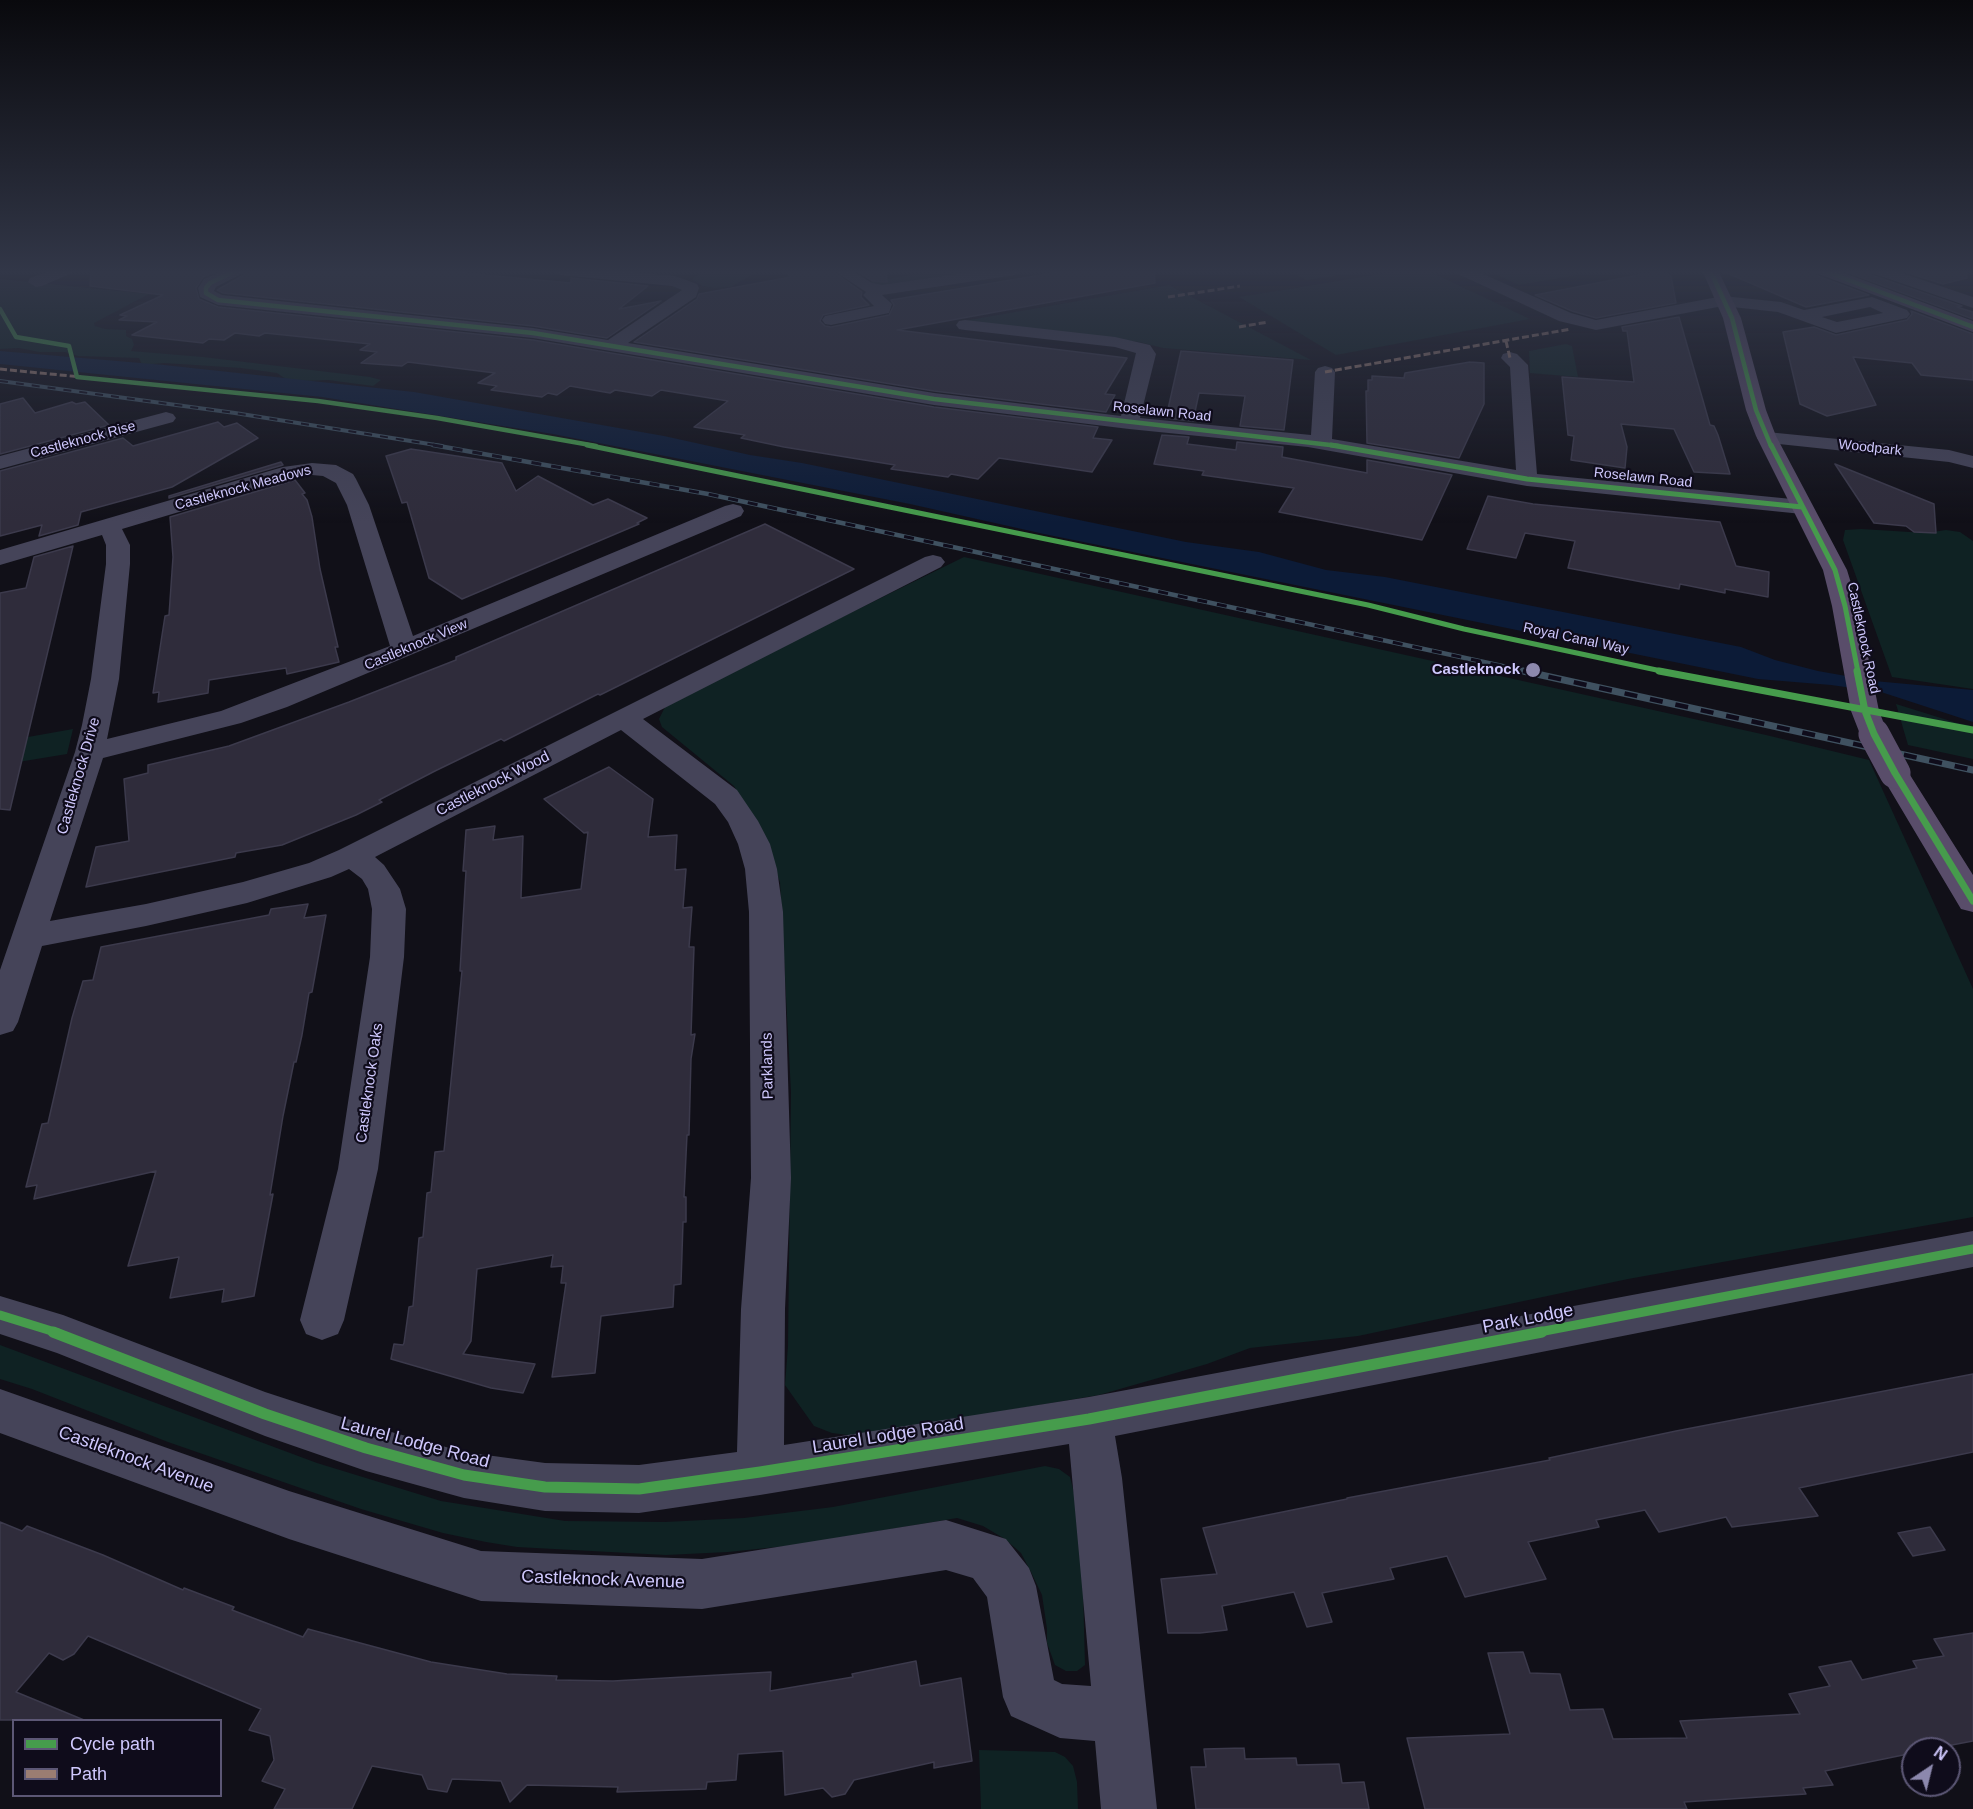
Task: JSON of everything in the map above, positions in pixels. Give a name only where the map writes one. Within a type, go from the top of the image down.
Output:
[{"type":"main road","name":"Castleknock Road","points":[[1741,354],[1755,410],[1767,438],[1834,570],[1845,606],[1855,664],[1870,724],[1895,773],[1973,901]]},
{"type":"street","name":"Roselawn Road","points":[[669,354],[934,399],[1129,423],[1321,443],[1527,478],[1630,491],[1802,507]]},
{"type":"street","points":[[1129,423],[1147,354]]},
{"type":"street","points":[[1510,358],[1519,365],[1527,478]]},
{"type":"street","points":[[1321,443],[1325,372]]},
{"type":"street","name":"Castleknock Rise","points":[[0,463],[166,418]]},
{"type":"street","name":"Woodpark","points":[[1767,438],[1949,456],[1973,462]]},
{"type":"street","name":"Castleknock Meadows","points":[[0,558],[291,472],[318,468],[337,473],[345,479],[358,505],[404,649]]},
{"type":"street","name":"Castleknock View","points":[[90,752],[231,717],[326,682],[733,511]]},
{"type":"street","name":"Castleknock Drive","points":[[0,1022],[90,752],[105,679],[118,564],[118,544],[109,526]]},
{"type":"street","name":"Castleknock Wood","points":[[28,937],[146,915],[247,892],[310,873],[353,856],[432,813],[933,562]]},
{"type":"street","name":"Parklands","points":[[624,718],[726,797],[743,821],[754,844],[761,869],[766,912],[771,1183],[763,1309],[760,1472]]},
{"type":"street","name":"Castleknock Oaks","points":[[322,1320],[358,1169],[387,957],[390,909],[384,890],[373,872],[353,856]]},
{"type":"street","name":"Park Lodge","points":[[1089,1419],[1973,1249]]},
{"type":"street","name":"Laurel Lodge Road","points":[[0,1315],[63,1335],[265,1414],[366,1448],[464,1475],[545,1487],[639,1489],[760,1472],[1089,1419]]},
{"type":"street","name":"Castleknock Avenue","points":[[0,1412],[290,1515],[481,1576],[702,1584],[946,1545],[988,1557],[1011,1586],[1030,1697],[1060,1711],[1118,1715]]},
{"type":"street","points":[[1089,1419],[1098,1478],[1118,1715],[1129,1809]]},
{"type":"green space","points":[[73,354],[172,354],[381,380],[373,386],[328,380],[287,380],[277,373],[241,368],[164,363],[142,365],[139,358]]},
{"type":"green space","points":[[1242,354],[1300,354],[1311,360]]},
{"type":"green space","points":[[1529,354],[1574,354],[1578,377],[1530,373]]},
{"type":"green space","points":[[1845,530],[1926,533],[1946,530],[1960,532],[1973,541],[1973,689],[1892,677],[1843,540]]},
{"type":"green space","points":[[964,557],[1766,735],[1869,760],[1973,989],[1973,1217],[1628,1279],[1358,1336],[1250,1348],[1207,1364],[1099,1395],[856,1436],[832,1433],[814,1426],[785,1385],[788,1346],[791,1092],[780,882],[757,825],[734,786],[662,727],[659,719],[665,707]]},
{"type":"green space","points":[[1896,704],[1973,726],[1973,759],[1908,745]]},
{"type":"green space","points":[[73,729],[67,754],[0,765],[0,742]]},
{"type":"green space","points":[[0,1345],[317,1463],[441,1501],[565,1521],[665,1522],[744,1518],[833,1507],[1045,1466],[1059,1469],[1070,1477],[1077,1505],[1085,1665],[1077,1671],[1066,1671],[1055,1665],[1047,1643],[1042,1595],[1021,1553],[1005,1539],[983,1526],[957,1518],[796,1545],[728,1552],[666,1555],[517,1547],[486,1542],[443,1533],[361,1509],[168,1442],[32,1389],[0,1379]]},
{"type":"green space","points":[[979,1750],[1055,1752],[1065,1757],[1073,1766],[1077,1782],[1078,1809],[981,1809]]},
{"type":"water","points":[[0,354],[40,354],[164,365],[414,392],[664,436],[1186,542],[1259,552],[1326,570],[1385,577],[1741,647],[1775,660],[1818,671],[1874,681],[1973,690],[1973,722],[1881,692],[1758,679],[1044,534],[910,504],[553,434],[322,397],[0,364]]},
{"type":"building","points":[[373,354],[619,354],[934,407],[1098,427],[1093,438],[1112,440],[1092,472],[999,458],[978,479],[951,474],[948,477],[891,469],[895,465],[784,447],[741,438],[745,435],[694,427],[728,401],[661,390],[652,396],[615,390],[610,393],[570,386],[557,395],[548,393],[542,397],[491,390],[497,386],[478,383],[495,373],[408,362],[402,366],[361,363]]},
{"type":"building","points":[[710,354],[1098,354],[1127,358],[1105,394],[1115,395],[1106,412],[934,391]]},
{"type":"building","points":[[1180,354],[1224,354],[1293,360],[1284,430],[1240,426],[1245,396],[1199,393],[1193,421],[1166,418]]},
{"type":"building","points":[[1630,354],[1690,354],[1710,425],[1714,426],[1718,435],[1730,474],[1694,472],[1674,429],[1621,424],[1627,447],[1625,468],[1571,460],[1574,436],[1568,435],[1562,377],[1634,382]]},
{"type":"building","points":[[1788,354],[1973,354],[1973,380],[1921,375],[1912,363],[1853,357],[1876,405],[1827,416],[1800,404]]},
{"type":"building","points":[[1470,362],[1484,363],[1484,404],[1459,458],[1367,443],[1366,391],[1368,391],[1368,380],[1372,380],[1372,376],[1404,378],[1405,373]]},
{"type":"building","points":[[23,398],[35,413],[72,402],[76,404],[85,402],[109,425],[0,454],[0,404]]},
{"type":"building","points":[[218,422],[224,427],[237,423],[258,438],[172,487],[81,512],[78,525],[39,536],[42,525],[0,536],[0,471],[123,438],[133,446]]},
{"type":"building","points":[[1162,435],[1189,437],[1187,444],[1236,450],[1237,442],[1283,447],[1282,457],[1367,473],[1367,460],[1452,475],[1422,540],[1279,512],[1294,488],[1202,475],[1204,471],[1154,464]]},
{"type":"building","points":[[411,449],[502,463],[516,491],[538,476],[593,505],[608,499],[647,518],[637,523],[639,524],[462,599],[429,578],[407,502],[402,503],[386,456]]},
{"type":"building","points":[[281,462],[283,465],[169,498],[169,496]]},
{"type":"building","points":[[1835,464],[1934,504],[1936,533],[1914,532],[1906,526],[1874,523]]},
{"type":"building","points":[[295,480],[305,493],[302,494],[307,500],[312,517],[339,662],[287,674],[286,668],[209,680],[208,693],[158,702],[159,692],[153,693],[165,616],[169,615],[173,557],[170,517]]},
{"type":"building","points":[[1488,496],[1533,504],[1720,522],[1736,566],[1769,572],[1768,597],[1725,589],[1725,593],[1680,584],[1679,589],[1568,568],[1575,541],[1525,533],[1516,558],[1467,549]]},
{"type":"building","points":[[765,524],[854,569],[600,695],[435,771],[379,800],[382,802],[356,815],[282,845],[236,853],[235,857],[86,887],[96,847],[129,841],[124,779],[148,773],[148,765],[229,746],[349,702],[456,660],[456,657]]},
{"type":"building","points":[[73,546],[10,810],[0,809],[0,593],[26,588],[34,557]]},
{"type":"building","points":[[609,767],[653,799],[648,837],[677,835],[675,870],[686,869],[683,908],[692,907],[689,947],[694,947],[691,1035],[695,1034],[691,1059],[689,1135],[687,1135],[684,1197],[686,1197],[686,1222],[683,1222],[681,1284],[674,1285],[673,1307],[601,1316],[595,1373],[552,1377],[566,1283],[561,1283],[563,1266],[551,1267],[553,1255],[477,1269],[471,1341],[463,1354],[535,1364],[523,1393],[491,1388],[391,1359],[394,1344],[403,1345],[404,1343],[409,1307],[413,1306],[419,1238],[423,1237],[427,1193],[431,1192],[435,1152],[444,1151],[462,971],[460,971],[466,830],[495,826],[493,840],[523,836],[521,898],[581,889],[588,832],[584,833],[544,799]]},
{"type":"building","points":[[308,904],[304,918],[326,915],[312,992],[309,993],[302,1035],[283,1116],[270,1195],[273,1194],[254,1296],[222,1302],[224,1289],[170,1298],[179,1257],[128,1266],[156,1171],[34,1199],[37,1185],[26,1187],[42,1124],[48,1123],[72,1018],[83,981],[93,980],[101,947],[269,915],[271,909]]},
{"type":"building","points":[[1973,1374],[1973,1452],[1799,1488],[1818,1516],[1732,1527],[1726,1517],[1659,1532],[1645,1510],[1596,1520],[1599,1527],[1528,1542],[1546,1579],[1465,1597],[1447,1556],[1390,1568],[1394,1579],[1322,1593],[1332,1622],[1307,1627],[1294,1592],[1222,1606],[1227,1630],[1168,1633],[1161,1579],[1217,1574],[1203,1528],[1550,1460],[1549,1458],[1676,1431]]},
{"type":"building","points":[[0,1522],[22,1531],[27,1526],[103,1555],[183,1590],[184,1588],[234,1607],[232,1610],[303,1637],[308,1629],[431,1662],[507,1674],[557,1676],[556,1680],[613,1681],[771,1672],[770,1691],[853,1677],[852,1674],[916,1661],[920,1686],[961,1678],[972,1761],[934,1768],[934,1762],[854,1780],[845,1794],[832,1797],[823,1788],[785,1795],[783,1751],[738,1754],[736,1780],[707,1782],[706,1789],[617,1792],[618,1787],[527,1785],[510,1802],[501,1781],[452,1779],[447,1792],[428,1789],[422,1775],[372,1766],[352,1809],[274,1809],[285,1789],[262,1781],[274,1760],[270,1736],[249,1730],[261,1709],[88,1636],[74,1654],[63,1660],[49,1653],[16,1692],[82,1719],[0,1720]]},
{"type":"building","points":[[1930,1527],[1945,1550],[1913,1556],[1898,1533]]},
{"type":"building","points":[[1973,1633],[1973,1741],[1961,1743],[1961,1737],[1901,1737],[1901,1755],[1825,1771],[1833,1785],[1803,1788],[1806,1794],[1684,1802],[1687,1809],[1425,1809],[1407,1738],[1510,1734],[1488,1653],[1523,1652],[1530,1673],[1560,1674],[1570,1710],[1603,1709],[1613,1739],[1687,1738],[1680,1721],[1800,1714],[1789,1694],[1830,1686],[1819,1667],[1851,1661],[1862,1680],[1917,1668],[1913,1661],[1944,1656],[1934,1639]]},
{"type":"building","points":[[1244,1748],[1245,1759],[1296,1758],[1297,1765],[1339,1764],[1342,1783],[1364,1782],[1369,1809],[1196,1809],[1191,1767],[1206,1767],[1204,1749]]},
{"type":"railway","points":[[0,381],[235,413],[442,446]]},
{"type":"railway","points":[[433,445],[708,494],[1530,672]]},
{"type":"railway","points":[[1523,671],[1973,770]]},
{"type":"marked path","points":[[1325,372],[1426,354]]},
{"type":"marked path","points":[[0,369],[81,377]]},
{"type":"cycle path","name":"Royal Canal Way","points":[[71,354],[77,377],[318,401],[437,418],[610,449],[1368,605],[1464,629],[1669,673],[1973,730]]},
{"type":"cycle path","points":[[663,354],[934,399],[1129,423],[1308,441],[1527,479],[1802,507]]},
{"type":"cycle path","points":[[1742,354],[1756,410],[1766,436],[1835,570],[1845,606],[1865,711],[1874,734],[1895,773],[1973,901]]},
{"type":"cycle path","points":[[0,1315],[63,1335],[265,1414],[366,1448],[464,1475],[545,1487],[639,1489],[760,1472],[1089,1419],[1973,1249]]},
{"type":"place","name":"Castleknock","points":[[1533,670]]}]
